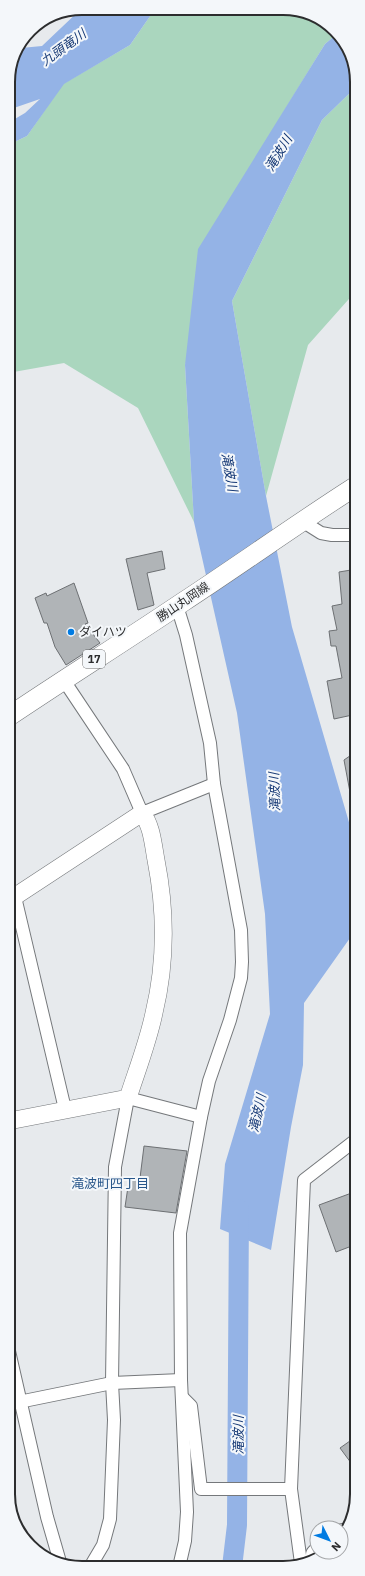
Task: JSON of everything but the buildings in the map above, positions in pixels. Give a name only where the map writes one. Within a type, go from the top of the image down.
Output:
[{"type":"main road","name":"勝山丸岡線","points":[[15,712],[179,605],[280,535],[350,490]]},
{"type":"street","points":[[302,521],[321,533],[332,535],[350,535]]},
{"type":"street","points":[[179,605],[210,743],[214,784],[241,930],[241,978],[230,1020],[209,1082],[201,1117],[180,1233],[181,1380],[187,1512],[185,1541],[180,1561]]},
{"type":"street","points":[[63,680],[123,769],[150,828],[161,884],[164,947],[154,1014],[128,1098],[115,1167],[112,1383],[114,1420],[110,1519],[103,1545],[94,1561]]},
{"type":"street","points":[[15,897],[142,813],[214,784]]},
{"type":"street","points":[[15,911],[65,1109]]},
{"type":"street","points":[[15,1120],[65,1109],[128,1098],[201,1117]]},
{"type":"street","points":[[299,1558],[291,1488],[304,1180],[350,1144]]},
{"type":"street","points":[[15,1403],[112,1383],[181,1380]]},
{"type":"street","points":[[182,1397],[191,1406],[201,1489],[291,1488]]},
{"type":"street","points":[[15,1406],[58,1556]]},
{"type":"green space","points":[[151,15],[296,16],[316,24],[324,29],[333,38],[325,44],[281,116],[185,365],[194,522],[138,408],[64,363],[15,372],[15,142],[27,136],[63,84],[130,45]]},
{"type":"green space","points":[[350,93],[350,298],[308,345],[266,496],[232,301],[322,120]]},
{"type":"water","name":"九頭竜川","points":[[151,15],[130,45],[64,84],[27,136],[15,142],[15,119],[25,113],[40,99],[15,108],[15,78],[17,65],[25,48],[42,46],[74,16]]},
{"type":"water","points":[[333,38],[345,56],[348,65],[350,93],[322,120],[232,301],[266,496],[292,627],[350,826],[350,938],[304,1003],[303,1065],[291,1127],[271,1250],[220,1229],[225,1164],[270,1014],[265,914],[237,713],[194,522],[185,365],[198,249],[325,44]]},
{"type":"waterway","name":"滝波川","points":[[233,1561],[237,1525],[239,1209]]},
{"type":"place","name":"ダイハツ","points":[[71,632]]},
{"type":"district","name":"滝波町四丁目","points":[[110,1183]]}]
